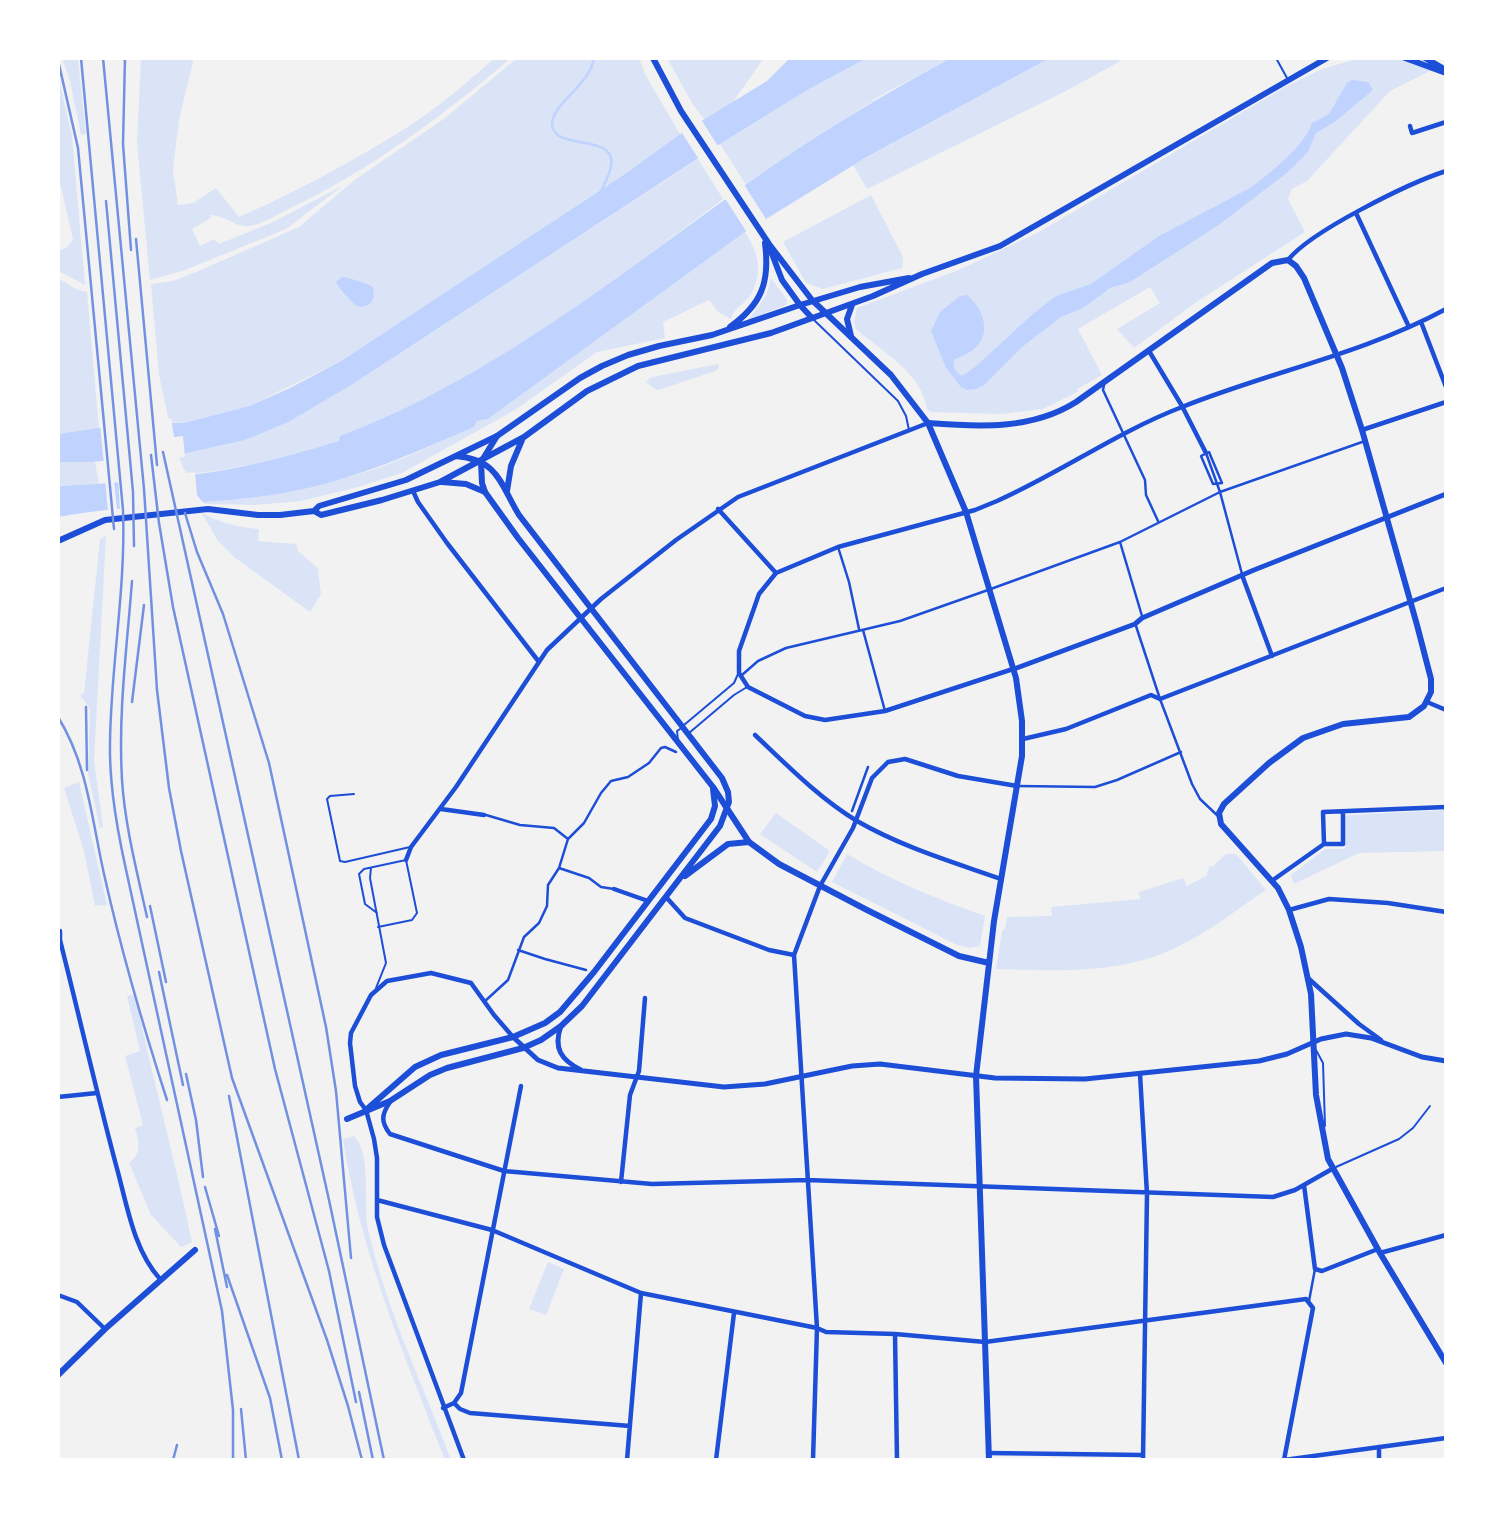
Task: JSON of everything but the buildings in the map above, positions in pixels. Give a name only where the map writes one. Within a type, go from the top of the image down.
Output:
[{"type":"main road","points":[[653,58],[681,111],[767,241],[782,280],[812,318]]},
{"type":"main road","points":[[58,541],[108,519],[208,509],[269,515],[314,511],[321,514],[440,482],[481,462],[524,436],[587,391],[638,366],[747,340],[852,305],[911,278],[1014,239],[1287,79],[1328,58]]},
{"type":"main road","points":[[1405,58],[1421,60],[1446,72]]},
{"type":"main road","points":[[767,241],[772,256],[825,314],[891,375],[928,422],[966,512],[1014,669],[1021,705],[1023,739],[1018,786],[989,963],[976,1076],[989,1457]]},
{"type":"main road","points":[[726,331],[747,314],[757,300],[772,256]]},
{"type":"main road","points":[[928,422],[1006,424],[1037,421],[1062,411],[1266,267],[1278,261],[1290,262],[1304,278],[1337,356],[1362,430],[1432,682],[1431,692],[1418,713],[1409,717],[1326,728],[1289,746],[1239,789],[1220,809],[1219,817],[1224,830],[1272,880],[1289,910],[1309,979],[1315,1095],[1332,1169],[1446,1362]]},
{"type":"main road","points":[[314,511],[319,506],[389,486],[497,436],[580,378],[609,362],[659,346],[726,331],[812,300],[892,280],[911,278]]},
{"type":"main road","points":[[852,305],[847,319],[852,341]]},
{"type":"main road","points":[[497,436],[481,462],[480,475],[485,492],[546,575],[712,785],[749,842],[779,864],[820,886],[959,956],[989,963]]},
{"type":"main road","points":[[507,491],[516,450],[524,436]]},
{"type":"main road","points":[[347,1119],[390,1101],[439,1072],[523,1048],[561,1026],[582,1006],[720,827],[728,809],[726,785],[519,515],[493,469],[481,462],[456,456]]},
{"type":"main road","points":[[440,482],[466,484],[485,492]]},
{"type":"main road","points":[[366,1110],[415,1067],[441,1055],[513,1037],[545,1023],[568,1003],[711,819],[715,806],[712,785]]},
{"type":"main road","points":[[678,881],[728,844],[749,842]]},
{"type":"main road","points":[[58,1375],[105,1329],[195,1250]]},
{"type":"street","points":[[1409,126],[1412,133],[1446,122]]},
{"type":"street","points":[[1290,262],[1297,251],[1356,213],[1426,177],[1446,171]]},
{"type":"street","points":[[1356,213],[1409,327]]},
{"type":"street","points":[[1446,309],[1337,356],[1182,406],[1124,434],[1016,493],[966,512],[838,547],[776,573],[759,594],[750,618],[739,652],[739,675],[748,687],[790,710],[820,719],[846,719],[885,712],[1014,669],[1135,624],[1142,618],[1242,575],[1446,494]]},
{"type":"street","points":[[1421,322],[1446,387]]},
{"type":"street","points":[[1149,351],[1206,453],[1209,452],[1222,482],[1213,484],[1200,456],[1206,453]]},
{"type":"street","points":[[1104,382],[1103,390],[1144,480],[1146,495],[1158,522]]},
{"type":"street","points":[[1362,430],[1446,402]]},
{"type":"street","points":[[406,860],[411,847],[440,809],[552,643],[590,608],[642,565],[718,509],[760,487],[928,422]]},
{"type":"street","points":[[739,675],[758,661],[786,648],[900,621],[991,589],[1120,542],[1220,492],[1365,441]]},
{"type":"street","points":[[1217,483],[1242,575],[1272,656]]},
{"type":"street","points":[[413,491],[447,543],[539,662]]},
{"type":"street","points":[[718,509],[776,573]]},
{"type":"street","points":[[1120,542],[1142,618]]},
{"type":"street","points":[[838,547],[885,712]]},
{"type":"street","points":[[1023,739],[1056,732],[1152,695],[1160,699],[1446,588]]},
{"type":"street","points":[[1135,624],[1160,699],[1200,799],[1219,817]]},
{"type":"street","points":[[1427,702],[1446,710]]},
{"type":"street","points":[[755,735],[806,783],[856,820],[880,833],[1002,880]]},
{"type":"street","points":[[484,1002],[508,980],[524,937],[539,923],[547,906],[548,885],[559,868],[568,839],[584,823],[601,793],[611,781],[628,777],[649,764],[661,748],[676,752]]},
{"type":"street","points":[[813,1460],[817,1328],[794,955],[820,886],[856,820],[872,778],[888,762],[905,759],[948,773],[1018,786],[1095,787],[1181,752]]},
{"type":"street","points":[[852,811],[868,767]]},
{"type":"street","points":[[1324,844],[1323,812],[1446,807]]},
{"type":"street","points":[[440,809],[484,815],[520,825],[554,828],[568,839]]},
{"type":"street","points":[[1272,880],[1324,844],[1343,844],[1343,812]]},
{"type":"street","points":[[559,868],[589,878],[601,887],[648,901]]},
{"type":"street","points":[[666,897],[685,918],[769,950],[794,955]]},
{"type":"street","points":[[1289,910],[1329,899],[1388,903],[1446,912]]},
{"type":"street","points":[[60,931],[97,1093],[141,1251],[148,1266],[160,1279]]},
{"type":"street","points":[[518,950],[586,970]]},
{"type":"street","points":[[464,1460],[387,1255],[377,1217],[377,1158],[366,1110],[360,1102],[355,1086],[351,1037],[371,995],[387,981],[431,973],[471,983],[523,1048],[548,1064],[587,1073],[724,1087],[755,1085],[852,1066],[880,1064],[976,1076],[1052,1080],[1140,1074],[1259,1061],[1287,1054],[1328,1037],[1346,1034],[1365,1036],[1423,1057],[1446,1060]]},
{"type":"street","points":[[1309,979],[1384,1043]]},
{"type":"street","points":[[621,1182],[630,1095],[634,1078],[639,1071],[645,998]]},
{"type":"street","points":[[561,1026],[558,1051],[572,1065],[587,1073]]},
{"type":"street","points":[[989,1457],[1143,1457],[1147,1194],[1140,1074]]},
{"type":"street","points":[[443,1408],[454,1403],[461,1393],[521,1086]]},
{"type":"street","points":[[58,1097],[97,1093]]},
{"type":"street","points":[[390,1101],[382,1118],[390,1134],[504,1171],[621,1182],[678,1185],[807,1180],[1273,1197],[1284,1195],[1332,1169]]},
{"type":"street","points":[[1304,1185],[1315,1269],[1309,1301],[1313,1308],[1284,1460],[1446,1438]]},
{"type":"street","points":[[377,1200],[492,1230],[641,1293],[826,1332],[895,1334],[985,1342],[1145,1319],[1309,1301]]},
{"type":"street","points":[[1315,1269],[1322,1271],[1379,1251],[1446,1234]]},
{"type":"street","points":[[627,1460],[641,1293]]},
{"type":"street","points":[[58,1294],[77,1302],[105,1329]]},
{"type":"street","points":[[716,1460],[734,1313]]},
{"type":"street","points":[[895,1334],[897,1460]]},
{"type":"street","points":[[454,1403],[470,1413],[630,1426]]},
{"type":"street","points":[[1379,1447],[1379,1460]]},
{"type":"lane","points":[[1276,58],[1287,79]]},
{"type":"lane","points":[[812,318],[898,401],[906,415],[909,431]]},
{"type":"lane","points":[[678,740],[677,731],[734,683],[739,675]]},
{"type":"lane","points":[[688,734],[734,695],[748,687]]},
{"type":"lane","points":[[354,794],[330,796],[327,799],[340,861],[411,847]]},
{"type":"lane","points":[[377,913],[365,904],[359,877],[361,871],[406,860],[417,910],[415,917],[379,927]]},
{"type":"lane","points":[[371,867],[370,878],[386,963],[371,995]]},
{"type":"lane","points":[[1332,1169],[1399,1139],[1413,1128],[1430,1106]]},
{"type":"shaded area","points":[[62,58],[78,58],[86,134],[81,135],[70,81]]},
{"type":"shaded area","points":[[141,58],[194,58],[179,120],[173,169],[178,205],[193,203],[216,188],[239,217],[303,187],[406,128],[495,58],[511,58],[405,141],[319,194],[255,225],[240,225],[210,215],[211,218],[192,229],[200,246],[214,239],[219,244],[273,222],[344,185],[286,229],[185,270],[150,280],[137,143]]},
{"type":"shaded area","points":[[517,58],[639,58],[646,76],[680,134],[628,172],[341,361],[249,406],[184,423],[169,422],[159,375],[151,284],[173,281],[299,227],[356,179],[445,118]]},
{"type":"shaded area","points":[[667,58],[764,58],[733,102],[705,120],[693,105]]},
{"type":"shaded area","points":[[867,58],[951,58],[880,96],[746,185],[720,144],[809,89]]},
{"type":"shaded area","points":[[1050,58],[1126,58],[1064,92],[867,189],[853,165]]},
{"type":"shaded area","points":[[1360,58],[1398,59],[1432,70],[1390,91],[1307,181],[1292,189],[1288,199],[1305,232],[1198,301],[1134,348],[1117,329],[1160,303],[1150,287],[1078,329],[1102,375],[1077,389],[1079,391],[1043,409],[1001,414],[931,412],[909,374],[856,329],[854,322],[857,308],[961,269],[1039,232],[1285,87],[1322,69]]},
{"type":"shaded area","points":[[58,75],[72,136],[85,285],[58,271],[58,251],[66,248],[73,240],[58,174]]},
{"type":"shaded area","points":[[698,159],[723,199],[587,299],[492,361],[393,414],[341,436],[339,441],[244,466],[186,474],[178,455],[245,440],[353,384]]},
{"type":"shaded area","points":[[871,195],[903,257],[902,268],[823,289],[806,283],[783,242]]},
{"type":"shaded area","points":[[745,232],[754,248],[758,264],[757,281],[749,297],[731,319],[718,312],[709,300],[663,322],[665,338],[597,352],[515,410],[402,473],[301,501],[256,505],[204,504],[213,500],[254,496],[335,481],[375,469],[474,427],[477,421],[488,419]]},
{"type":"shaded area","points":[[58,278],[87,292],[99,429],[58,434]]},
{"type":"shaded area","points":[[771,278],[787,300],[786,305],[748,320],[766,296]]},
{"type":"shaded area","points":[[718,364],[719,368],[715,371],[662,389],[656,390],[646,382],[657,376]]},
{"type":"shaded area","points":[[58,462],[95,462],[99,484],[58,486]]},
{"type":"shaded area","points":[[201,512],[229,524],[259,529],[258,541],[296,544],[298,551],[318,568],[321,594],[310,612],[234,557],[218,541]]},
{"type":"shaded area","points":[[106,536],[94,761],[103,827],[100,828],[88,774],[90,709],[80,695],[84,693],[100,539]]},
{"type":"shaded area","points":[[79,782],[107,905],[95,906],[84,851],[64,788]]},
{"type":"shaded area","points":[[1446,810],[1446,851],[1359,853],[1294,884],[1291,875],[1325,849],[1345,849],[1345,818],[1348,815]]},
{"type":"shaded area","points":[[776,813],[830,851],[817,872],[760,834]]},
{"type":"shaded area","points":[[847,854],[915,889],[985,916],[980,946],[970,948],[955,944],[832,882]]},
{"type":"shaded area","points":[[1226,854],[1236,854],[1266,890],[1185,943],[1140,961],[1117,966],[1069,970],[996,969],[1007,917],[1052,916],[1051,907],[1140,899],[1139,892],[1183,878],[1187,886],[1206,876],[1210,865],[1212,867]]},
{"type":"shaded area","points":[[135,994],[192,1242],[181,1247],[151,1215],[129,1163],[138,1151],[135,1128],[143,1125],[125,1056],[140,1051],[127,996]]},
{"type":"shaded area","points":[[354,1136],[363,1155],[368,1229],[376,1259],[395,1317],[451,1460],[445,1460],[399,1342],[360,1222],[343,1139]]},
{"type":"shaded area","points":[[548,1262],[564,1269],[546,1315],[529,1309]]},
{"type":"water","points":[[867,58],[809,89],[720,144],[353,384],[288,422],[245,440],[178,455],[58,462],[58,434],[133,423],[184,423],[249,406],[341,361],[628,172],[680,134],[767,81],[788,60]]},
{"type":"water","points":[[951,58],[1050,58],[865,158],[745,232],[488,419],[477,421],[474,427],[375,468],[298,490],[58,517],[58,486],[194,475],[277,458],[339,441],[340,436],[395,413],[448,386],[550,324],[794,152]]},
{"type":"water","points":[[1352,80],[1368,82],[1373,90],[1336,121],[1316,133],[1308,152],[1288,172],[1220,224],[1130,282],[1110,288],[1083,308],[1061,317],[1022,347],[984,385],[967,390],[961,387],[946,368],[931,331],[940,312],[960,296],[967,295],[973,301],[984,321],[980,343],[954,360],[955,370],[962,376],[1056,296],[1091,284],[1159,236],[1258,182],[1294,150],[1312,123],[1329,114],[1347,83]]},
{"type":"water","points":[[342,277],[373,287],[374,297],[370,304],[360,307],[352,302],[336,282]]},
{"type":"pier","points":[[700,118],[720,149],[700,161],[680,130]]},
{"type":"pier","points":[[743,183],[768,222],[748,234],[724,197]]},
{"type":"pier","points":[[171,418],[174,437],[183,436],[185,457],[104,465],[100,425],[133,419]]},
{"type":"pier","points":[[195,472],[197,495],[205,505],[108,512],[105,480],[114,479],[117,510],[120,510],[118,478]]},
{"type":"waterway","points":[[594,58],[586,77],[558,109],[552,124],[555,132],[562,138],[595,145],[610,156],[611,166],[601,191]]},
{"type":"railway","points":[[81,58],[123,510],[122,568],[111,713],[112,788],[122,850],[222,1311],[233,1410],[233,1460]]},
{"type":"railway","points":[[103,58],[144,489],[157,690],[169,788],[232,1078],[327,1340],[362,1460]]},
{"type":"railway","points":[[125,58],[123,144],[131,250]]},
{"type":"railway","points":[[58,60],[78,148],[114,529]]},
{"type":"railway","points":[[106,201],[133,492],[134,546]]},
{"type":"railway","points":[[136,239],[157,465]]},
{"type":"railway","points":[[163,452],[384,1460]]},
{"type":"railway","points":[[151,455],[173,607],[275,1069],[329,1271],[356,1402]]},
{"type":"railway","points":[[185,513],[197,552],[223,614],[269,763],[326,1027],[336,1091],[351,1258]]},
{"type":"railway","points":[[132,581],[122,705],[122,780],[129,832],[147,917]]},
{"type":"railway","points":[[132,702],[144,605]]},
{"type":"railway","points":[[86,707],[87,770]]},
{"type":"railway","points":[[58,717],[83,774],[118,931],[167,1100]]},
{"type":"railway","points":[[150,906],[166,982]]},
{"type":"railway","points":[[159,972],[183,1085]]},
{"type":"railway","points":[[186,1074],[196,1120],[203,1177]]},
{"type":"railway","points":[[229,1096],[299,1460]]},
{"type":"railway","points":[[205,1187],[219,1236]]},
{"type":"railway","points":[[215,1229],[227,1287]]},
{"type":"railway","points":[[227,1275],[270,1398],[282,1460]]},
{"type":"railway","points":[[359,1392],[373,1460]]},
{"type":"railway","points":[[241,1409],[246,1460]]},
{"type":"railway","points":[[173,1460],[177,1445]]}]
